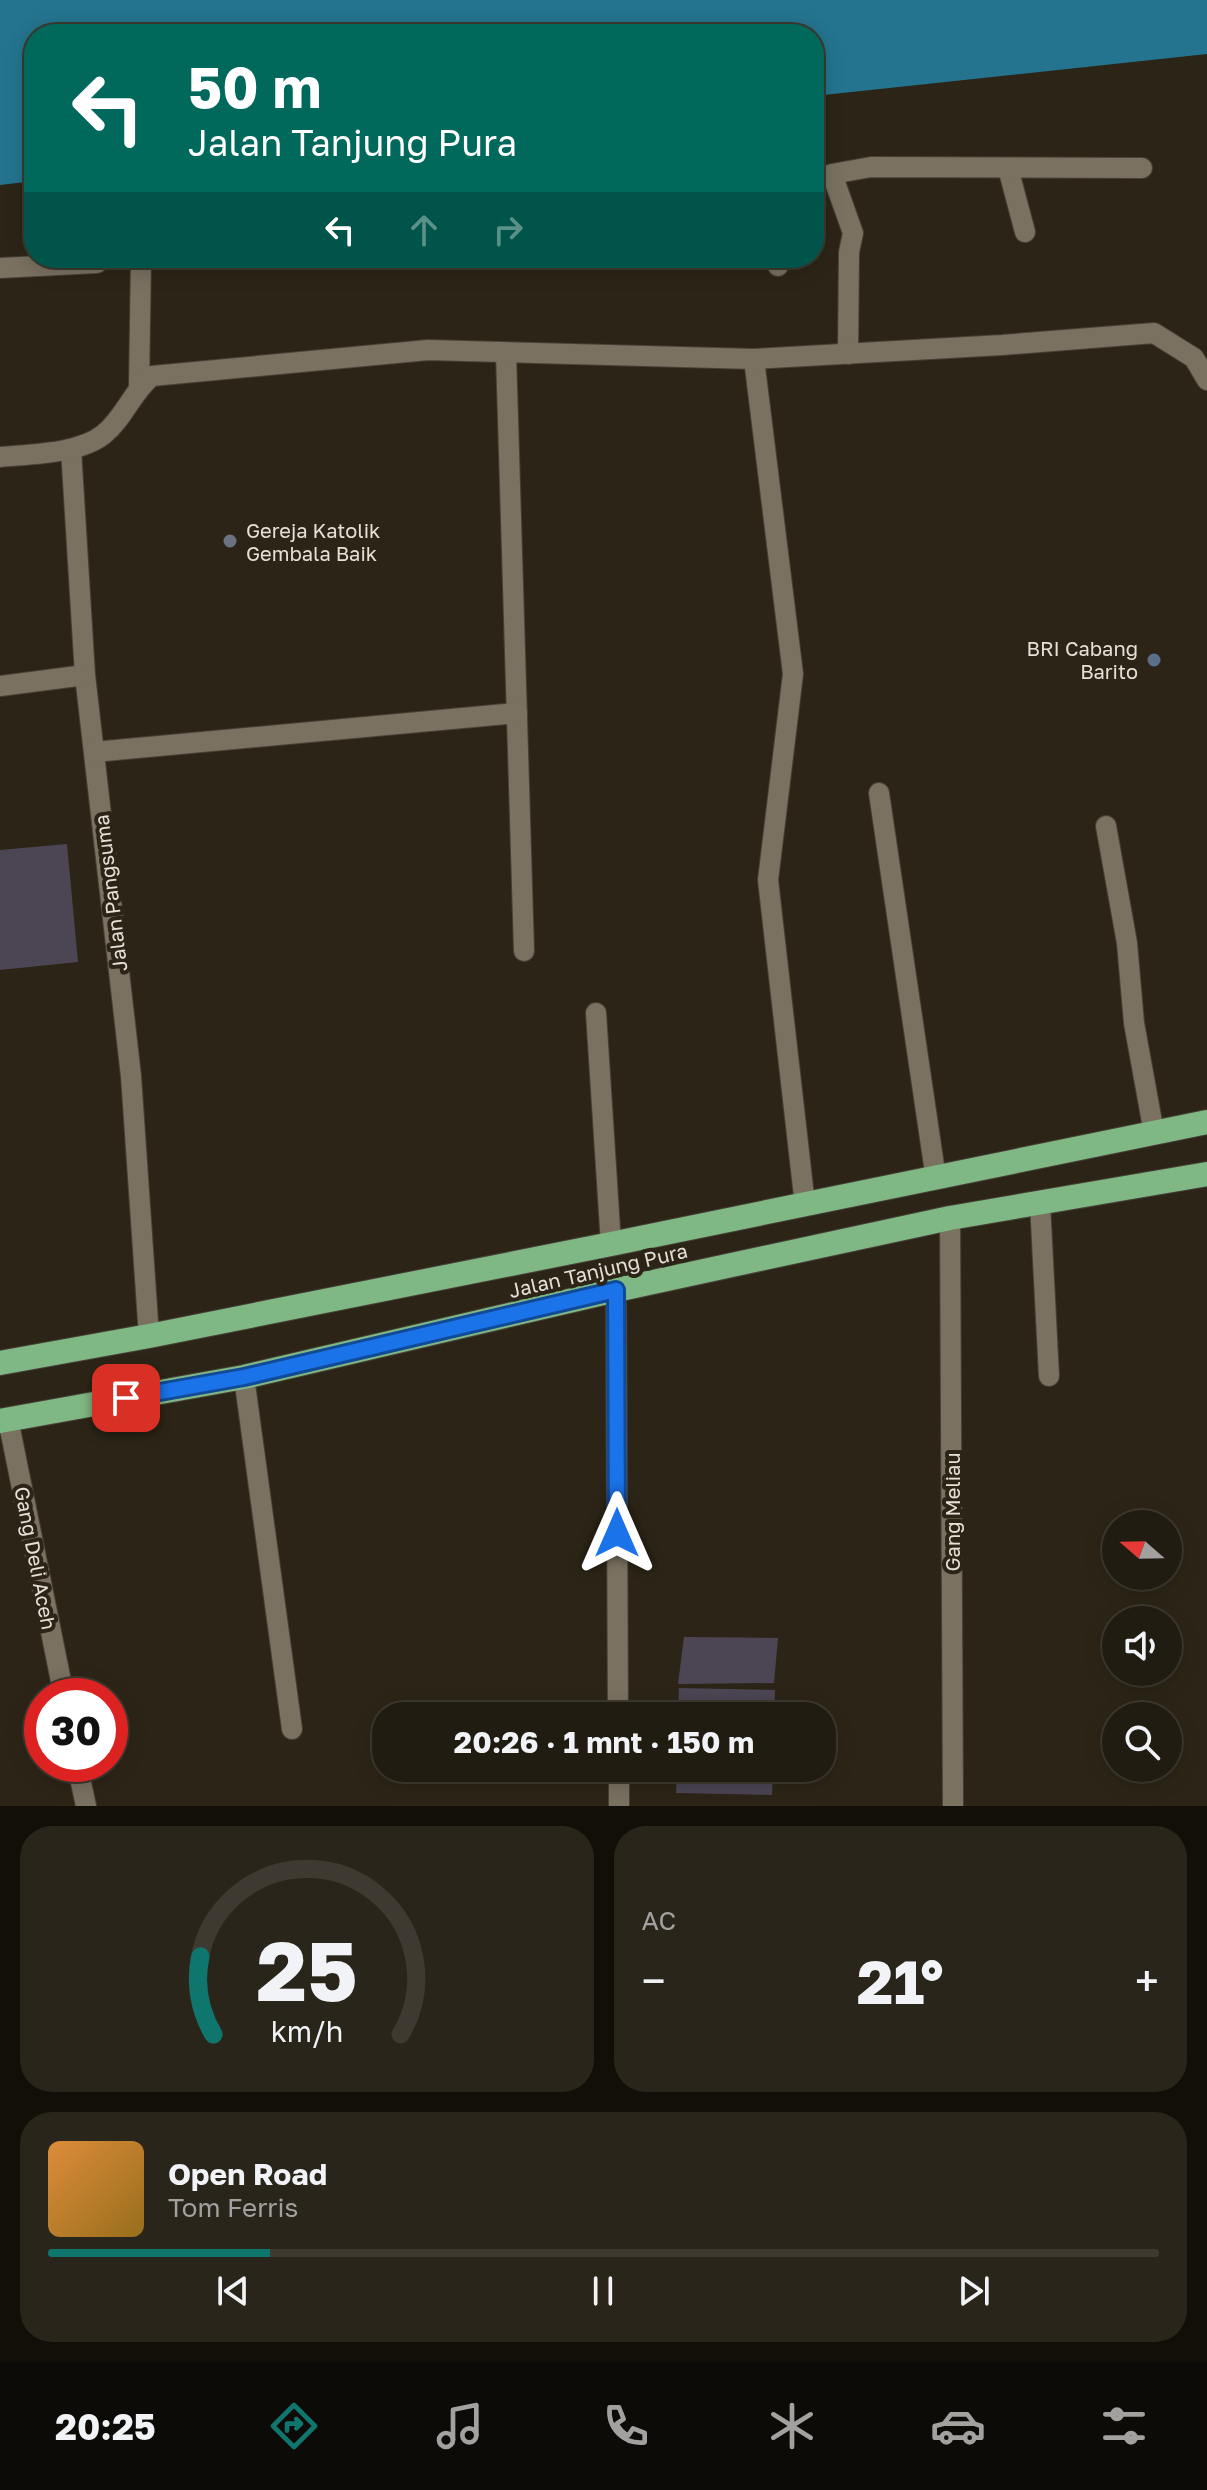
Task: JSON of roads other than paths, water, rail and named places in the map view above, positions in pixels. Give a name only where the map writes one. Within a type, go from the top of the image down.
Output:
[{"type":"highway","name":"Jalan Tanjung Pura","points":[[0,1363],[611,1244],[1207,1122]]},
{"type":"highway","name":"Jalan Tanjung Pura","points":[[4,1420],[244,1377],[616,1290],[950,1218],[1207,1174]]},
{"type":"highway","points":[[845,1197],[853,1239]]},
{"type":"street","points":[[824,175],[871,167],[1142,168]]},
{"type":"street","points":[[1008,168],[1025,232]]},
{"type":"street","points":[[824,177],[853,233],[849,252],[848,354]]},
{"type":"street","points":[[0,268],[24,267]]},
{"type":"street","points":[[139,387],[141,268]]},
{"type":"street","points":[[0,457],[71,449],[103,435],[139,387],[152,376],[428,350],[754,359],[1154,333],[1194,358],[1207,380]]},
{"type":"street","points":[[506,353],[524,951]]},
{"type":"street","points":[[754,359],[793,674],[768,880],[805,1205]]},
{"type":"street","name":"Jalan Pangsuma","points":[[71,449],[85,675],[131,1076],[149,1336]]},
{"type":"street","points":[[0,686],[85,675]]},
{"type":"street","points":[[94,752],[517,713]]},
{"type":"street","points":[[879,793],[936,1179]]},
{"type":"street","points":[[1106,826],[1127,943],[1134,1023],[1154,1133]]},
{"type":"street","points":[[596,1013],[611,1244]]},
{"type":"street","points":[[1040,1203],[1049,1376]]},
{"type":"street","name":"Gang Meliau","points":[[950,1218],[953,1806]]},
{"type":"street","points":[[616,1290],[618,1702]]},
{"type":"street","points":[[244,1377],[292,1729]]},
{"type":"street","name":"Gang Deli Aceh","points":[[4,1420],[60,1678]]},
{"type":"street","points":[[81,1782],[86,1806]]},
{"type":"street","points":[[619,1782],[619,1806]]},
{"type":"water","points":[[0,0],[1207,0],[1207,54],[824,95],[824,24],[24,24],[24,182],[0,185]]},
{"type":"place","name":"Gereja Katolik Gembala Baik","points":[[230,541]]},
{"type":"place","name":"BRI Cabang Barito","points":[[1154,660]]}]
